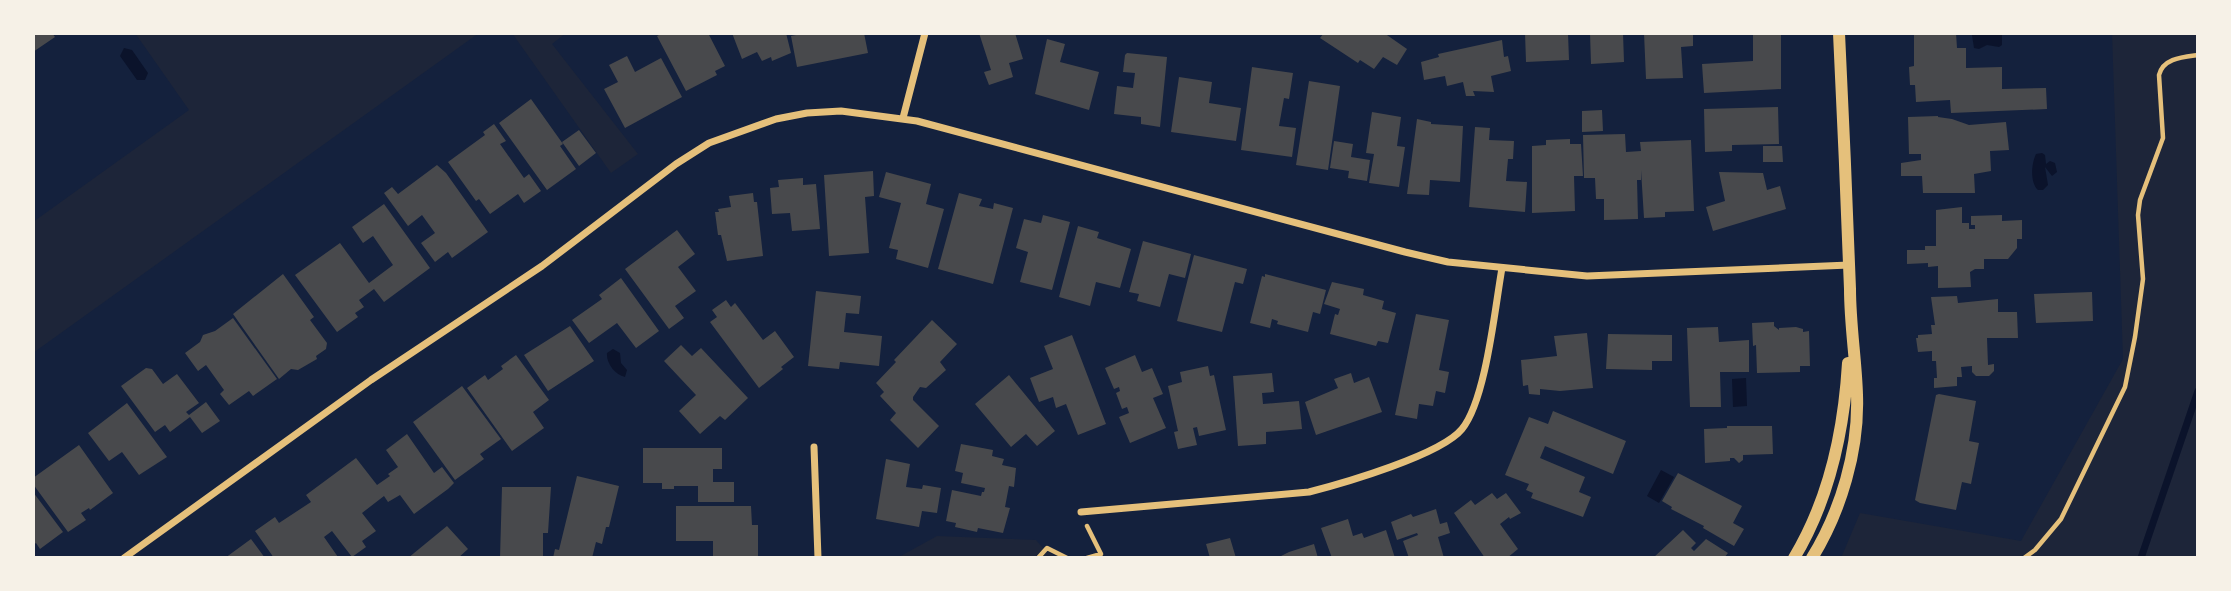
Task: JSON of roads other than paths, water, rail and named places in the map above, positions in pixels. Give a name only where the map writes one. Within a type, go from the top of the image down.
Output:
[{"type":"street","points":[[903,118],[925,33]]},
{"type":"street","points":[[1812,558],[1837,505],[1854,437],[1857,395],[1850,318],[1839,33]]},
{"type":"street","points":[[124,558],[371,380],[542,266],[676,164],[709,143],[776,119],[807,113],[841,111],[903,118],[1448,262],[1587,276],[1849,265]]},
{"type":"street","points":[[1081,512],[1309,492],[1443,445],[1462,429],[1476,403],[1502,268]]},
{"type":"street","points":[[1794,558],[1813,521],[1834,458],[1846,389],[1850,318]]},
{"type":"street","points":[[814,447],[818,558]]},
{"type":"waterway","points":[[2141,558],[2198,391]]}]
